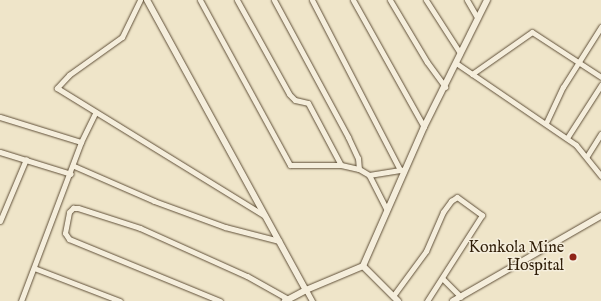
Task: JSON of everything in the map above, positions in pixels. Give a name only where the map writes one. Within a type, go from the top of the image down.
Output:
[{"type":"street","points":[[140,0],[122,36],[58,84],[60,92],[266,217]]},
{"type":"street","points":[[147,0],[312,301]]},
{"type":"street","points":[[200,0],[290,165],[341,165],[359,169],[369,175],[388,210]]},
{"type":"street","points":[[237,0],[289,94],[295,100],[308,103],[341,165]]},
{"type":"street","points":[[274,0],[348,137],[358,158],[359,169]]},
{"type":"street","points":[[312,0],[403,170]]},
{"type":"street","points":[[353,0],[424,127]]},
{"type":"street","points":[[390,0],[427,62],[445,87]]},
{"type":"street","points":[[426,0],[460,53]]},
{"type":"street","points":[[467,0],[477,17]]},
{"type":"street","points":[[220,301],[69,239],[65,233],[69,212],[73,208],[78,208],[140,228],[247,276],[287,300],[306,290],[364,266],[403,170],[445,87],[477,17],[487,0]]},
{"type":"street","points":[[546,123],[578,64],[601,27]]},
{"type":"street","points":[[472,74],[491,58],[517,44],[532,32],[578,64],[601,77]]},
{"type":"street","points":[[456,63],[567,138],[587,156],[601,176]]},
{"type":"street","points":[[567,138],[601,84]]},
{"type":"street","points":[[21,301],[74,166],[81,142],[95,113]]},
{"type":"street","points":[[0,116],[81,142]]},
{"type":"street","points":[[587,156],[601,134]]},
{"type":"street","points":[[0,152],[70,174]]},
{"type":"street","points":[[0,221],[26,159]]},
{"type":"street","points":[[74,166],[154,201],[224,227],[279,241]]},
{"type":"street","points":[[369,175],[403,170]]},
{"type":"street","points":[[393,296],[426,251],[443,212],[451,201],[457,197],[482,215],[443,279],[427,301]]},
{"type":"street","points":[[0,202],[7,202]]},
{"type":"street","points":[[453,301],[601,216]]},
{"type":"street","points":[[364,266],[398,301]]},
{"type":"street","points":[[34,268],[120,301]]},
{"type":"street","points":[[443,279],[460,297]]},
{"type":"place","name":"Konkola Mine Hospital","points":[[573,257]]}]
